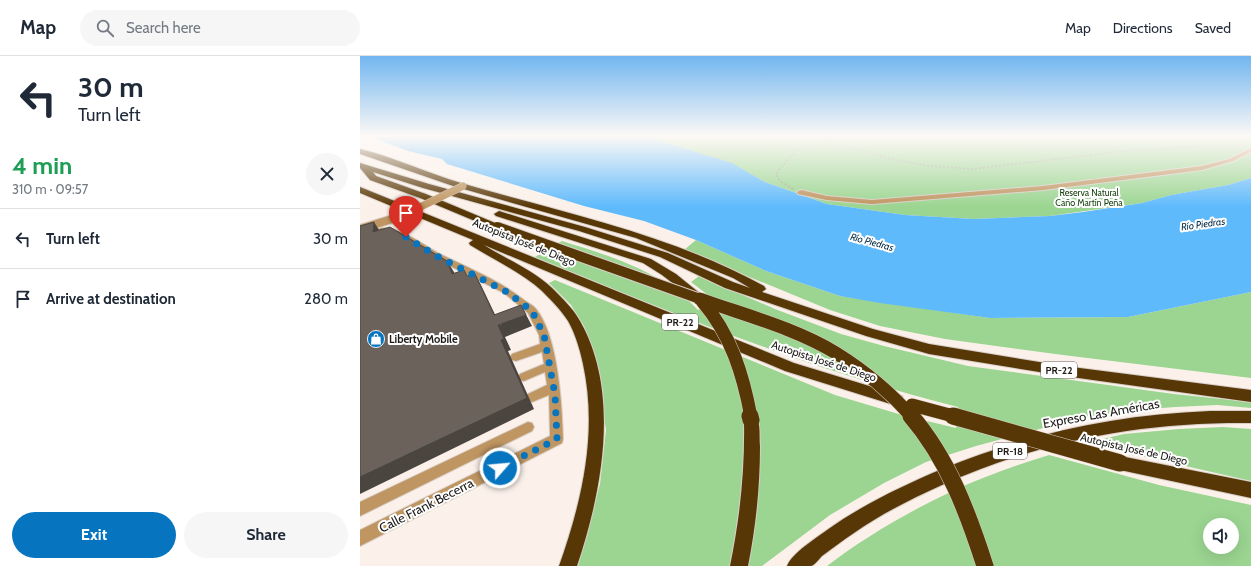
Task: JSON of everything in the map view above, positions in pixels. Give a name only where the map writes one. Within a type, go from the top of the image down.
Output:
[{"type":"highway","points":[[387,160],[460,185],[640,236],[737,276],[790,306]]},
{"type":"highway","points":[[362,166],[373,178],[423,196],[497,227],[797,334],[824,345],[847,358],[865,371],[900,403],[917,421],[933,443],[963,502],[980,546],[985,566]]},
{"type":"highway","name":"Autopista José de Diego","points":[[362,166],[426,186],[582,229],[664,255],[729,285],[870,333],[929,349],[1064,371],[1251,396]]},
{"type":"highway","points":[[426,186],[453,199],[647,261],[678,280],[696,295],[713,314],[734,353],[742,374],[751,420],[753,452],[752,479],[738,566]]},
{"type":"highway","name":"Autopista José de Diego","points":[[360,190],[790,367],[912,405],[1120,463],[1251,490]]},
{"type":"highway","points":[[453,229],[492,256],[523,272],[554,296],[574,322],[586,349],[594,384],[597,424],[594,457],[587,500],[568,566]]},
{"type":"highway","name":"Expreso Las Américas","points":[[796,566],[820,546],[864,516],[915,489],[1000,454],[1047,440],[1137,421],[1216,416],[1251,417]]},
{"type":"street","points":[[801,192],[827,198],[872,202],[1043,188],[1202,168],[1231,160]]},
{"type":"street","points":[[360,225],[396,213],[460,185]]},
{"type":"street","points":[[360,229],[402,216],[460,185]]},
{"type":"street","points":[[360,235],[381,230],[391,230],[406,237],[435,255],[507,292],[532,311],[544,335],[553,388],[532,397]]},
{"type":"street","points":[[516,357],[546,346]]},
{"type":"street","points":[[524,377],[549,366]]},
{"type":"street","name":"Calle Frank Becerra","points":[[360,538],[557,439],[553,388]]},
{"type":"street","points":[[360,509],[528,427]]},
{"type":"path","points":[[788,160],[776,174],[780,181],[801,192]]},
{"type":"path","points":[[896,160],[936,166],[972,169],[1051,160]]},
{"type":"green space","name":"Reserva Natural Caño Martín Peña","points":[[721,160],[1251,160],[1251,178],[1228,185],[1171,195],[1142,203],[1050,216],[974,219],[905,215],[827,204],[765,182],[731,163]]},
{"type":"green space","points":[[696,240],[766,271],[840,296],[990,318],[1128,317],[1251,292],[1251,378],[945,339],[880,326],[830,310],[684,250]]},
{"type":"green space","points":[[562,241],[600,253],[652,275],[684,296],[698,310],[717,302],[691,282],[699,276],[775,309],[841,334],[884,346],[968,366],[1174,394],[1251,402],[1251,408],[1217,405],[1176,407],[1134,410],[1096,416],[1051,426],[976,446],[926,462],[884,483],[830,515],[762,566],[578,566],[600,484],[606,430],[594,353],[584,326],[571,305],[549,283],[555,280],[835,395],[902,415],[956,428],[958,407],[904,393],[797,359],[692,320],[535,257]]},
{"type":"green space","points":[[1223,427],[1251,429],[1251,481],[1085,443],[1124,434]]},
{"type":"green space","points":[[1049,455],[1159,485],[1251,505],[1251,566],[827,566],[882,528],[943,495],[1008,469]]},
{"type":"water","name":"Río Piedras","points":[[443,160],[722,160],[732,163],[765,182],[827,204],[905,215],[974,219],[1050,216],[1083,212],[1142,203],[1171,195],[1228,185],[1251,178],[1251,292],[1128,317],[990,318],[880,303],[840,296],[766,271],[696,240],[644,221],[584,206],[447,164]]},
{"type":"building","points":[[374,222],[373,232],[390,227],[447,261],[452,274],[464,270],[467,276],[475,274],[494,315],[521,305],[526,315],[498,325],[504,339],[501,340],[527,398],[360,477],[360,226]]},
{"type":"place","name":"Liberty Mobile","points":[[376,339]]},
{"type":"route","points":[[406,237],[435,255],[507,292],[532,311],[544,335],[555,395],[557,439],[500,468]]}]
